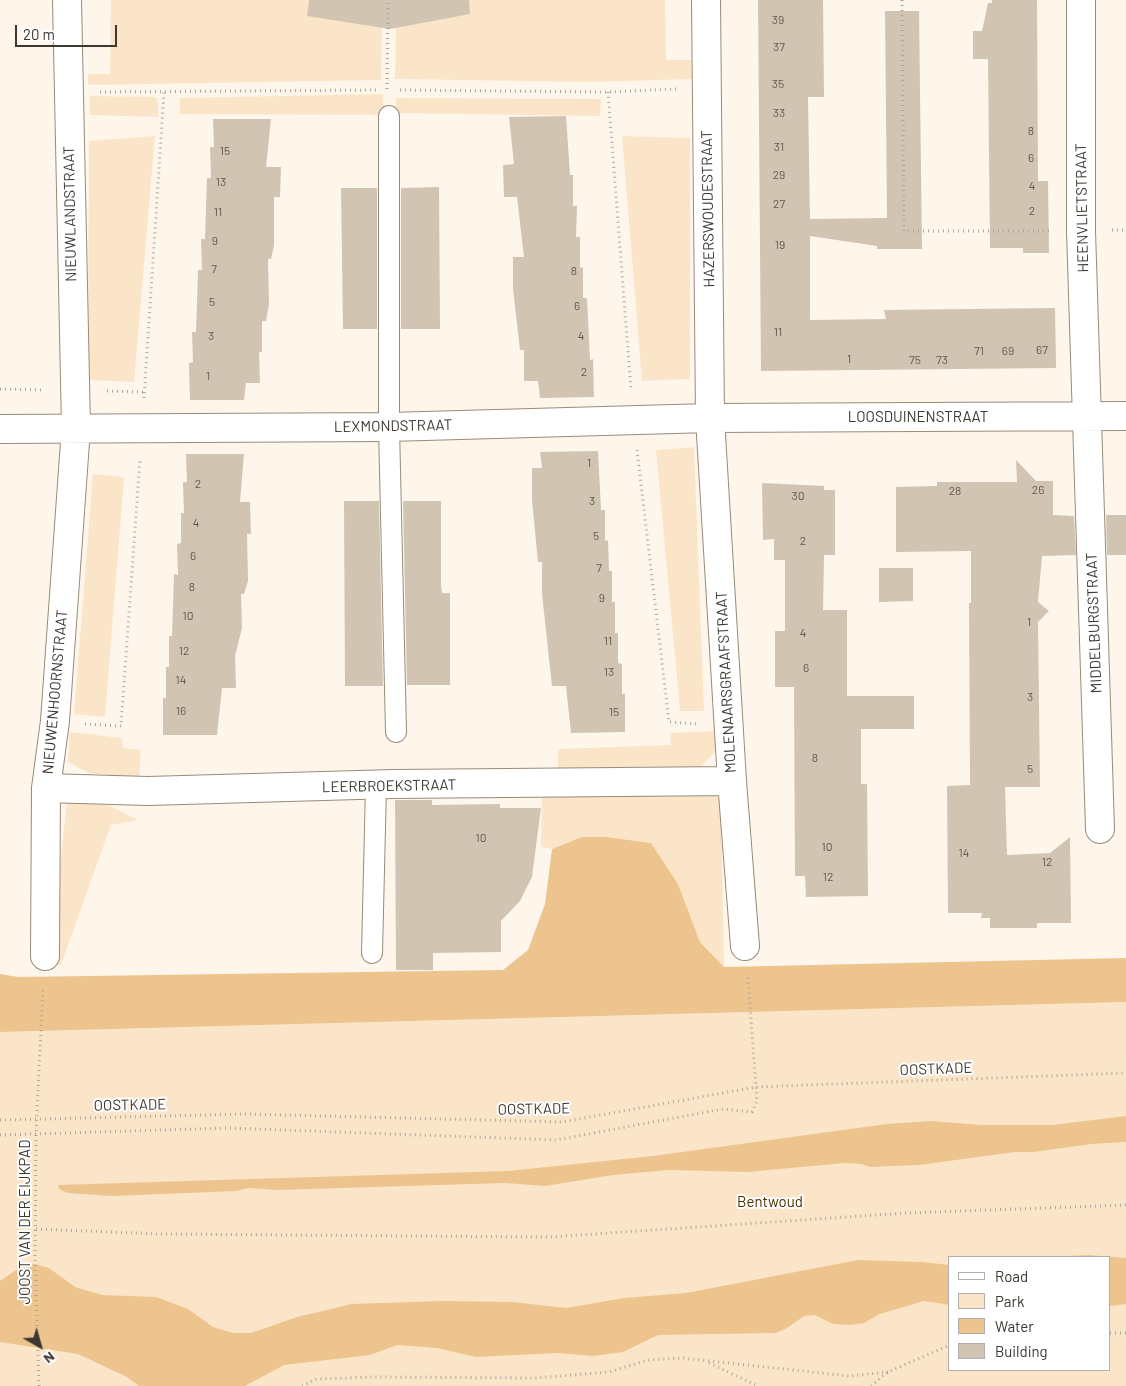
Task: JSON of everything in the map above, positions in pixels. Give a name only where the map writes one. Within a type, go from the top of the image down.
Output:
[{"type":"street","name":"NIEUWLANDSTRAAT","points":[[67,0],[76,428]]},
{"type":"street","name":"HAZERSWOUDESTRAAT","points":[[706,0],[710,418]]},
{"type":"street","name":"HEENVLIETSTRAAT","points":[[1081,0],[1082,231],[1088,416]]},
{"type":"street","name":"MIDDELBURGSTRAAT","points":[[1088,416],[1100,829]]},
{"type":"street","name":"LOOSDUINENSTRAAT","points":[[710,418],[1126,416]]},
{"type":"street","name":"LEXMONDSTRAAT","points":[[0,429],[389,427],[710,418]]},
{"type":"street","name":"MOLENAARSGRAAFSTRAAT","points":[[710,418],[732,781],[745,946]]},
{"type":"street","name":"NIEUWENHOORNSTRAAT","points":[[45,956],[46,788],[55,721],[76,428]]},
{"type":"street","name":"LEERBROEKSTRAAT","points":[[46,788],[148,791],[732,781]]},
{"type":"lane","points":[[389,116],[389,427],[396,732]]},
{"type":"lane","points":[[372,953],[376,786]]},
{"type":"path","points":[[388,0],[387,90],[389,116]]},
{"type":"path","points":[[902,0],[904,231],[1126,230]]},
{"type":"path","points":[[0,1135],[228,1128],[556,1140],[723,1109],[752,1112],[757,1101],[745,946]]},
{"type":"path","name":"JOOST VAN DER EIJKPAD","points":[[39,1386],[35,1261],[36,1133],[45,956]]},
{"type":"path","name":"OOSTKADE","points":[[0,1120],[246,1114],[562,1122],[756,1087],[1126,1073]]},
{"type":"path","points":[[36,1229],[160,1234],[549,1236],[906,1212],[1126,1205]]},
{"type":"path","points":[[1111,1333],[1126,1333]]},
{"type":"path","points":[[871,1386],[888,1372],[948,1346]]},
{"type":"path","points":[[302,1386],[318,1379],[374,1377],[535,1378],[599,1373],[648,1360],[682,1358],[849,1376],[888,1372]]},
{"type":"path","points":[[706,1362],[758,1386]]},
{"type":"green space","points":[[111,0],[308,0],[325,10],[382,27],[381,80],[88,85],[88,74],[110,74]]},
{"type":"green space","points":[[468,0],[665,0],[666,60],[691,60],[692,79],[590,82],[395,79],[396,28]]},
{"type":"green space","points":[[383,94],[384,115],[180,114],[180,98]]},
{"type":"green space","points":[[90,96],[155,97],[158,103],[158,117],[90,115]]},
{"type":"green space","points":[[396,98],[601,99],[600,116],[396,113]]},
{"type":"green space","points":[[155,136],[134,382],[88,380],[89,141]]},
{"type":"green space","points":[[622,136],[690,138],[690,379],[642,381]]},
{"type":"green space","points":[[694,447],[704,711],[680,711],[656,450]]},
{"type":"green space","points":[[93,474],[124,477],[105,717],[74,714]]},
{"type":"green space","points":[[715,731],[716,751],[697,770],[558,771],[558,749],[671,745],[670,733]]},
{"type":"green space","points":[[70,732],[122,738],[123,748],[141,750],[139,778],[89,773],[68,762]]},
{"type":"green space","points":[[715,795],[721,803],[724,967],[700,942],[678,884],[651,843],[607,837],[582,837],[552,849],[541,847],[542,796]]},
{"type":"green space","points":[[74,799],[108,805],[138,820],[111,825],[61,965],[49,966],[67,802]]},
{"type":"green space","name":"Bentwoud","points":[[1126,1002],[1126,1386],[0,1386],[0,1032]]},
{"type":"water","points":[[582,837],[607,837],[651,843],[678,884],[700,942],[724,967],[1126,958],[1126,1002],[0,1032],[0,974],[18,977],[503,970],[528,950],[545,904],[552,849]]},
{"type":"water","points":[[1126,1116],[1126,1142],[1091,1144],[1034,1152],[1015,1152],[919,1165],[871,1167],[845,1163],[747,1172],[669,1170],[613,1175],[545,1186],[505,1183],[277,1190],[248,1188],[236,1191],[112,1196],[68,1193],[59,1189],[58,1185],[508,1171],[653,1156],[887,1124],[930,1121],[982,1125],[1052,1125]]},
{"type":"water","points":[[1089,1255],[1101,1256],[1068,1256]]},
{"type":"water","points":[[1111,1257],[1126,1258],[1126,1304],[1111,1306]]},
{"type":"water","points":[[858,1260],[948,1265],[948,1305],[924,1301],[880,1314],[864,1323],[850,1325],[833,1324],[815,1315],[804,1316],[776,1333],[658,1335],[623,1352],[593,1356],[558,1353],[476,1357],[437,1348],[397,1345],[370,1355],[284,1365],[245,1386],[139,1386],[127,1377],[78,1354],[0,1342],[0,1281],[22,1266],[35,1264],[49,1268],[75,1287],[102,1295],[156,1297],[188,1309],[213,1327],[233,1333],[251,1333],[297,1317],[352,1304],[442,1301],[513,1302],[566,1308],[624,1298],[686,1293]]},
{"type":"building","points":[[309,0],[469,0],[470,14],[390,29],[307,16]]},
{"type":"building","points":[[758,0],[823,0],[824,97],[808,97],[810,219],[887,218],[885,11],[919,11],[922,249],[877,249],[877,246],[810,236],[810,320],[886,319],[884,310],[1055,308],[1056,368],[761,371]]},
{"type":"building","points":[[992,0],[1037,0],[1038,181],[1048,181],[1049,253],[1023,253],[1023,248],[990,248],[988,59],[973,59],[973,31],[982,31],[988,3],[992,3]]},
{"type":"building","points":[[566,116],[570,175],[573,175],[573,206],[577,206],[576,237],[580,237],[580,268],[583,267],[583,298],[587,298],[590,360],[593,359],[594,397],[540,398],[538,381],[524,381],[524,350],[520,350],[513,289],[513,257],[524,257],[517,197],[504,197],[503,165],[514,164],[509,117]]},
{"type":"building","points":[[213,119],[271,119],[266,167],[281,167],[280,197],[274,197],[274,245],[271,259],[268,259],[269,304],[266,321],[262,321],[262,352],[259,352],[260,383],[246,383],[244,400],[190,400],[189,363],[193,362],[192,332],[196,332],[198,270],[202,270],[201,239],[205,239],[207,178],[211,178],[210,147],[214,147]]},
{"type":"building","points":[[439,187],[440,329],[401,329],[401,188]]},
{"type":"building","points":[[341,188],[377,188],[377,329],[343,329]]},
{"type":"building","points":[[598,451],[601,510],[605,510],[605,541],[608,540],[609,571],[612,571],[612,602],[615,602],[615,633],[618,633],[618,663],[622,664],[622,694],[625,694],[625,732],[571,733],[566,686],[552,686],[542,594],[542,562],[538,562],[532,500],[532,468],[542,468],[540,452]]},
{"type":"building","points":[[186,454],[244,454],[240,502],[250,502],[251,534],[247,534],[248,581],[244,594],[241,594],[242,628],[235,656],[236,688],[222,688],[217,735],[163,735],[163,698],[166,698],[166,667],[169,667],[169,636],[172,636],[174,574],[178,575],[177,544],[181,543],[181,513],[184,513],[183,482],[187,482]]},
{"type":"building","points":[[1016,460],[1036,481],[1053,481],[1053,515],[1074,516],[1076,555],[1042,556],[1038,602],[1049,611],[1038,622],[1040,787],[1005,787],[1007,855],[1050,853],[1070,837],[1071,923],[1037,923],[1037,928],[990,928],[990,918],[981,918],[982,913],[948,913],[947,786],[970,785],[969,603],[971,603],[971,551],[896,552],[896,487],[937,486],[937,482],[1017,482]]},
{"type":"building","points":[[762,483],[824,486],[824,490],[835,490],[835,555],[824,555],[823,610],[847,610],[847,696],[914,696],[914,729],[861,729],[861,784],[867,784],[868,896],[806,897],[805,876],[795,876],[794,687],[775,687],[775,631],[785,631],[785,560],[774,560],[774,539],[763,540]]},
{"type":"building","points":[[344,501],[379,501],[383,686],[345,686]]},
{"type":"building","points":[[403,501],[441,501],[441,584],[442,593],[450,593],[450,685],[407,685]]},
{"type":"building","points":[[1106,515],[1126,515],[1126,555],[1107,555]]},
{"type":"building","points":[[879,568],[913,568],[913,601],[879,602]]},
{"type":"building","points":[[395,800],[432,800],[432,805],[500,804],[500,808],[541,808],[532,877],[520,901],[501,921],[501,952],[433,953],[433,970],[396,970]]}]
